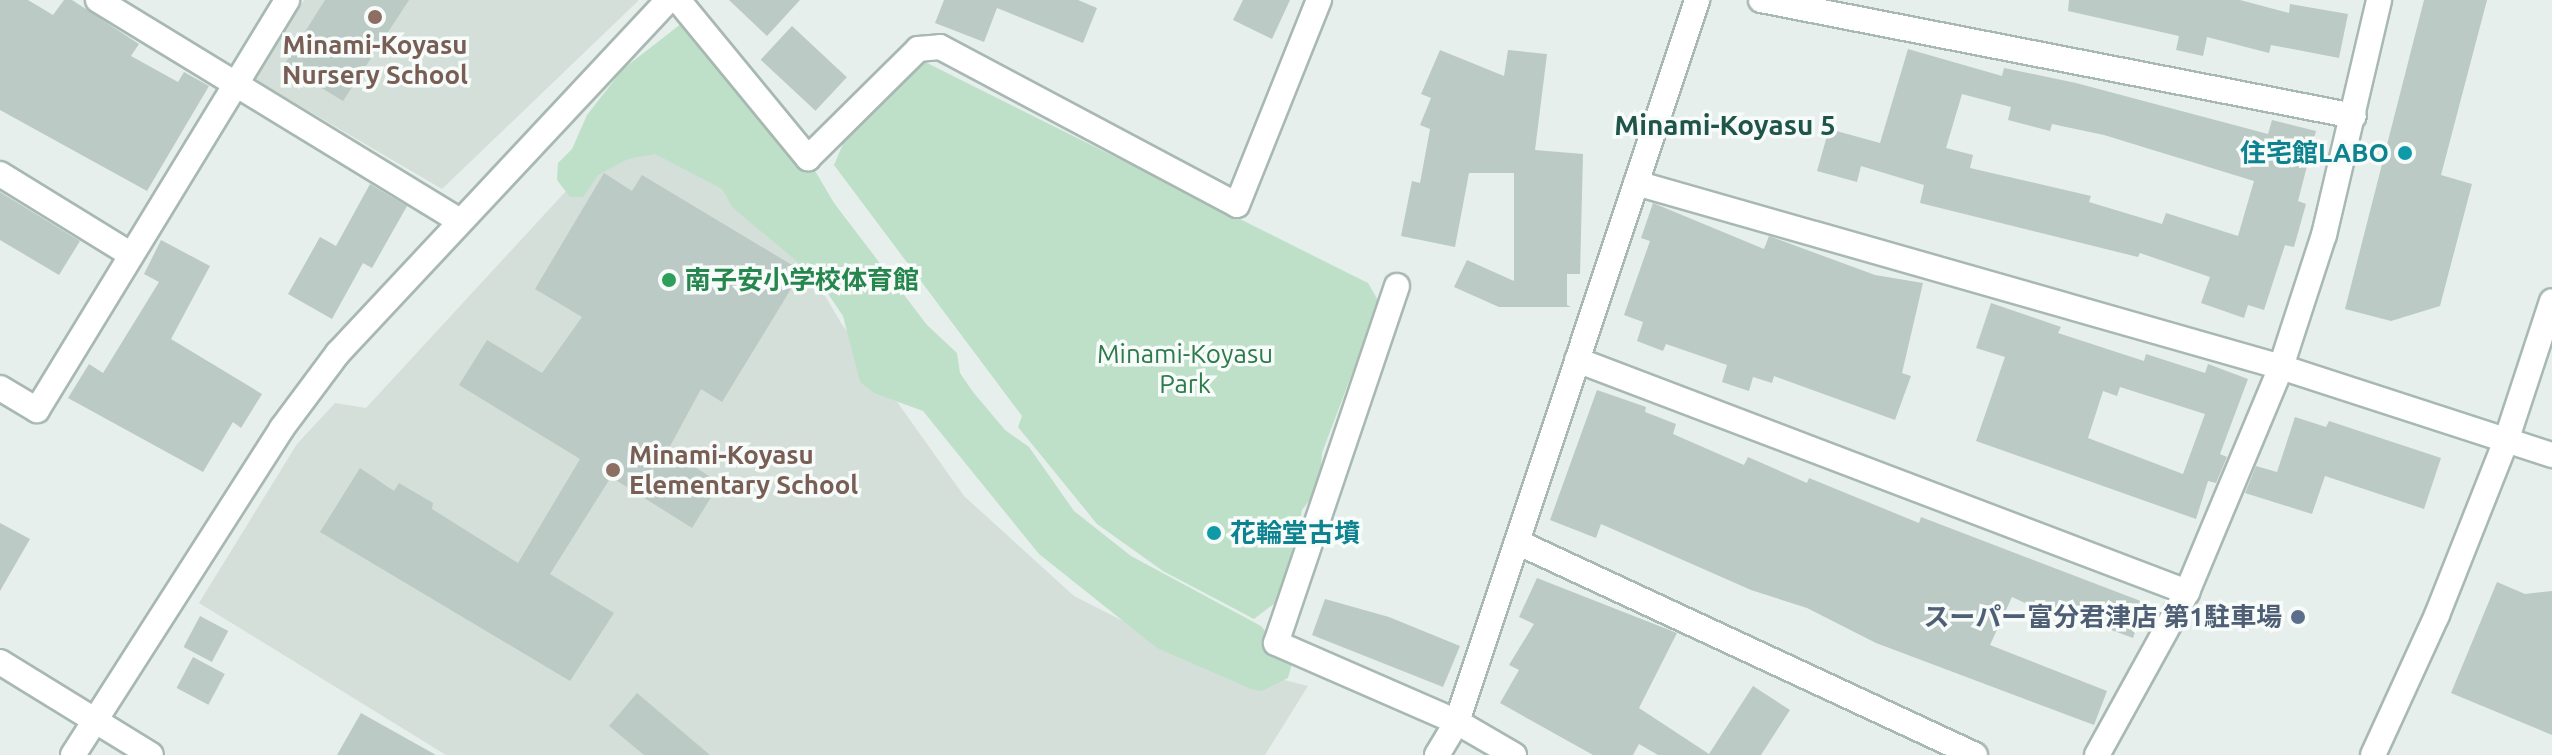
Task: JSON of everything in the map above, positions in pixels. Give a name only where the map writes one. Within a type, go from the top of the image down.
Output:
[{"type":"street","points":[[98,0],[460,221]]},
{"type":"street","points":[[0,388],[37,410],[287,0]]},
{"type":"street","points":[[73,755],[282,428],[338,353],[668,0]]},
{"type":"street","points":[[678,0],[808,158],[918,49],[940,47],[1237,205],[1319,0]]},
{"type":"street","points":[[1437,755],[1457,722],[1697,0]]},
{"type":"street","points":[[1761,0],[2354,116]]},
{"type":"street","points":[[2097,755],[2187,592],[2281,367],[2324,235],[2379,0]]},
{"type":"street","points":[[0,174],[130,254]]},
{"type":"street","points":[[1636,183],[2281,367],[2552,455]]},
{"type":"street","points":[[1397,286],[1276,643],[1457,722],[1514,755]]},
{"type":"street","points":[[2381,753],[2506,441],[2552,301]]},
{"type":"street","points":[[1577,360],[2187,592]]},
{"type":"street","points":[[1517,542],[1975,755]]},
{"type":"street","points":[[0,662],[151,755]]},
{"type":"shaded area","points":[[304,0],[638,1],[442,189],[254,79]]},
{"type":"shaded area","name":"Minami-Koyasu Elementary School","points":[[655,135],[781,220],[841,323],[964,496],[1074,596],[1196,658],[1308,686],[1265,755],[446,755],[199,603],[297,444],[335,403],[366,408],[578,178]]},
{"type":"green space","points":[[686,20],[811,164],[834,203],[927,325],[957,353],[960,373],[973,392],[1005,430],[1029,447],[1074,511],[1131,556],[1261,626],[1292,664],[1288,678],[1262,691],[1251,689],[1157,648],[1039,554],[923,411],[874,393],[860,382],[843,316],[818,279],[733,208],[722,189],[655,154],[628,159],[598,175],[583,197],[570,197],[557,180],[558,163],[572,149],[587,115],[623,69]]},
{"type":"green space","name":"Minami-Koyasu Park","points":[[923,61],[1368,283],[1379,302],[1322,453],[1320,487],[1302,510],[1287,594],[1254,619],[1163,571],[1097,524],[1018,427],[1022,416],[834,165],[845,139]]},
{"type":"building","points":[[0,0],[28,0],[53,15],[64,0],[72,0],[139,44],[131,56],[178,82],[184,72],[209,86],[147,191],[0,110]]},
{"type":"building","points":[[325,0],[409,0],[343,101],[284,65]]},
{"type":"building","points":[[729,0],[800,0],[767,36]]},
{"type":"building","points":[[944,0],[1078,0],[1097,8],[1083,43],[997,8],[984,42],[935,23]]},
{"type":"building","points":[[1243,0],[1290,0],[1272,39],[1233,20]]},
{"type":"building","points":[[2069,0],[2240,0],[2289,13],[2290,4],[2348,14],[2339,58],[2271,45],[2269,53],[2207,37],[2203,56],[2176,50],[2179,36],[2068,11]]},
{"type":"building","name":"住宅館LABO","points":[[2424,0],[2487,0],[2441,175],[2472,184],[2440,306],[2391,321],[2345,309]]},
{"type":"building","points":[[792,26],[847,77],[815,111],[761,60]]},
{"type":"building","points":[[1908,49],[2002,76],[2004,68],[2076,83],[2268,134],[2272,120],[2316,131],[2298,201],[2306,204],[2294,247],[2285,245],[2264,310],[2248,305],[2244,318],[2201,303],[2210,277],[2140,253],[2138,257],[1920,203],[1924,185],[1861,166],[1857,182],[1817,171],[1829,129],[1880,143]],"holes":[[[1962,94],[2011,107],[2008,120],[2050,131],[2052,124],[2104,135],[2254,181],[2238,236],[2166,213],[2162,224],[2089,202],[2091,196],[1970,168],[1973,155],[1946,148]]]},
{"type":"building","points":[[1440,50],[1504,76],[1508,50],[1547,54],[1535,150],[1583,154],[1580,274],[1567,274],[1567,305],[1571,307],[1499,307],[1454,287],[1467,260],[1514,281],[1514,173],[1469,173],[1455,247],[1401,236],[1412,181],[1420,183],[1430,129],[1420,125],[1431,98],[1421,94]]},
{"type":"building","points":[[604,173],[632,191],[642,175],[802,271],[722,402],[701,389],[668,450],[720,483],[692,528],[611,477],[550,574],[614,613],[570,681],[320,532],[360,468],[394,491],[399,483],[433,503],[432,509],[518,563],[580,459],[459,385],[487,340],[542,373],[582,317],[535,289]]},
{"type":"building","points":[[370,184],[407,206],[372,268],[363,263],[332,319],[288,294],[320,237],[336,246]]},
{"type":"building","points":[[0,192],[80,241],[59,275],[0,240]]},
{"type":"building","points":[[1653,203],[1764,249],[1769,236],[1875,275],[1923,283],[1902,373],[1911,376],[1895,420],[1774,376],[1772,383],[1753,377],[1749,391],[1722,382],[1727,365],[1666,344],[1663,351],[1637,341],[1643,322],[1624,315],[1650,241],[1641,238]]},
{"type":"building","points":[[161,240],[210,266],[171,339],[262,394],[241,428],[233,422],[203,472],[68,398],[89,364],[103,373],[159,282],[144,274]]},
{"type":"building","points":[[1991,303],[2061,327],[2058,333],[2144,361],[2146,354],[2205,373],[2208,364],[2248,379],[2220,454],[2227,457],[2216,483],[2208,481],[2196,519],[1976,441],[2005,357],[1976,348]],"holes":[[[2120,387],[2205,414],[2183,474],[2088,438],[2103,391],[2117,396]]]},
{"type":"building","points":[[1597,390],[1646,407],[1645,412],[1676,424],[1673,434],[1744,465],[1748,457],[1807,483],[1809,478],[1919,523],[1921,517],[2146,603],[2133,638],[2068,614],[2065,621],[2012,597],[1990,645],[2107,691],[2094,725],[1876,643],[1807,608],[1751,590],[1601,524],[1596,538],[1550,520]]},
{"type":"building","points":[[2295,417],[2326,427],[2329,421],[2441,458],[2424,509],[2325,476],[2312,514],[2245,493],[2256,466],[2277,472]]},
{"type":"building","points":[[0,523],[30,539],[0,591]]},
{"type":"building","points":[[1537,578],[1677,633],[1639,708],[1709,754],[1753,686],[1790,710],[1761,755],[1658,755],[1639,744],[1633,755],[1593,755],[1500,703],[1519,670],[1509,665],[1534,624],[1519,617]]},
{"type":"building","points":[[2497,582],[2525,594],[2552,591],[2552,735],[2451,693]]},
{"type":"building","points":[[1325,599],[1389,617],[1460,646],[1443,687],[1312,635]]},
{"type":"building","points":[[200,616],[228,631],[212,662],[184,647]]},
{"type":"building","points":[[193,657],[225,674],[208,705],[177,688]]},
{"type":"building","points":[[637,693],[710,755],[644,755],[609,726]]},
{"type":"building","points":[[361,713],[436,755],[337,755]]},
{"type":"place","name":"Minami-Koyasu Nursery School","points":[[375,17]]},
{"type":"place","name":"住宅館LABO","points":[[2405,153]]},
{"type":"place","name":"南子安小学校体育館","points":[[669,280]]},
{"type":"place","name":"Minami-Koyasu Elementary School","points":[[613,470]]},
{"type":"place","name":"花輪堂古墳","points":[[1214,533]]},
{"type":"place","name":"スーパー富分君津店 第1駐車場","points":[[2298,617]]},
{"type":"district","name":"Minami-Koyasu 5","points":[[1725,125]]}]
